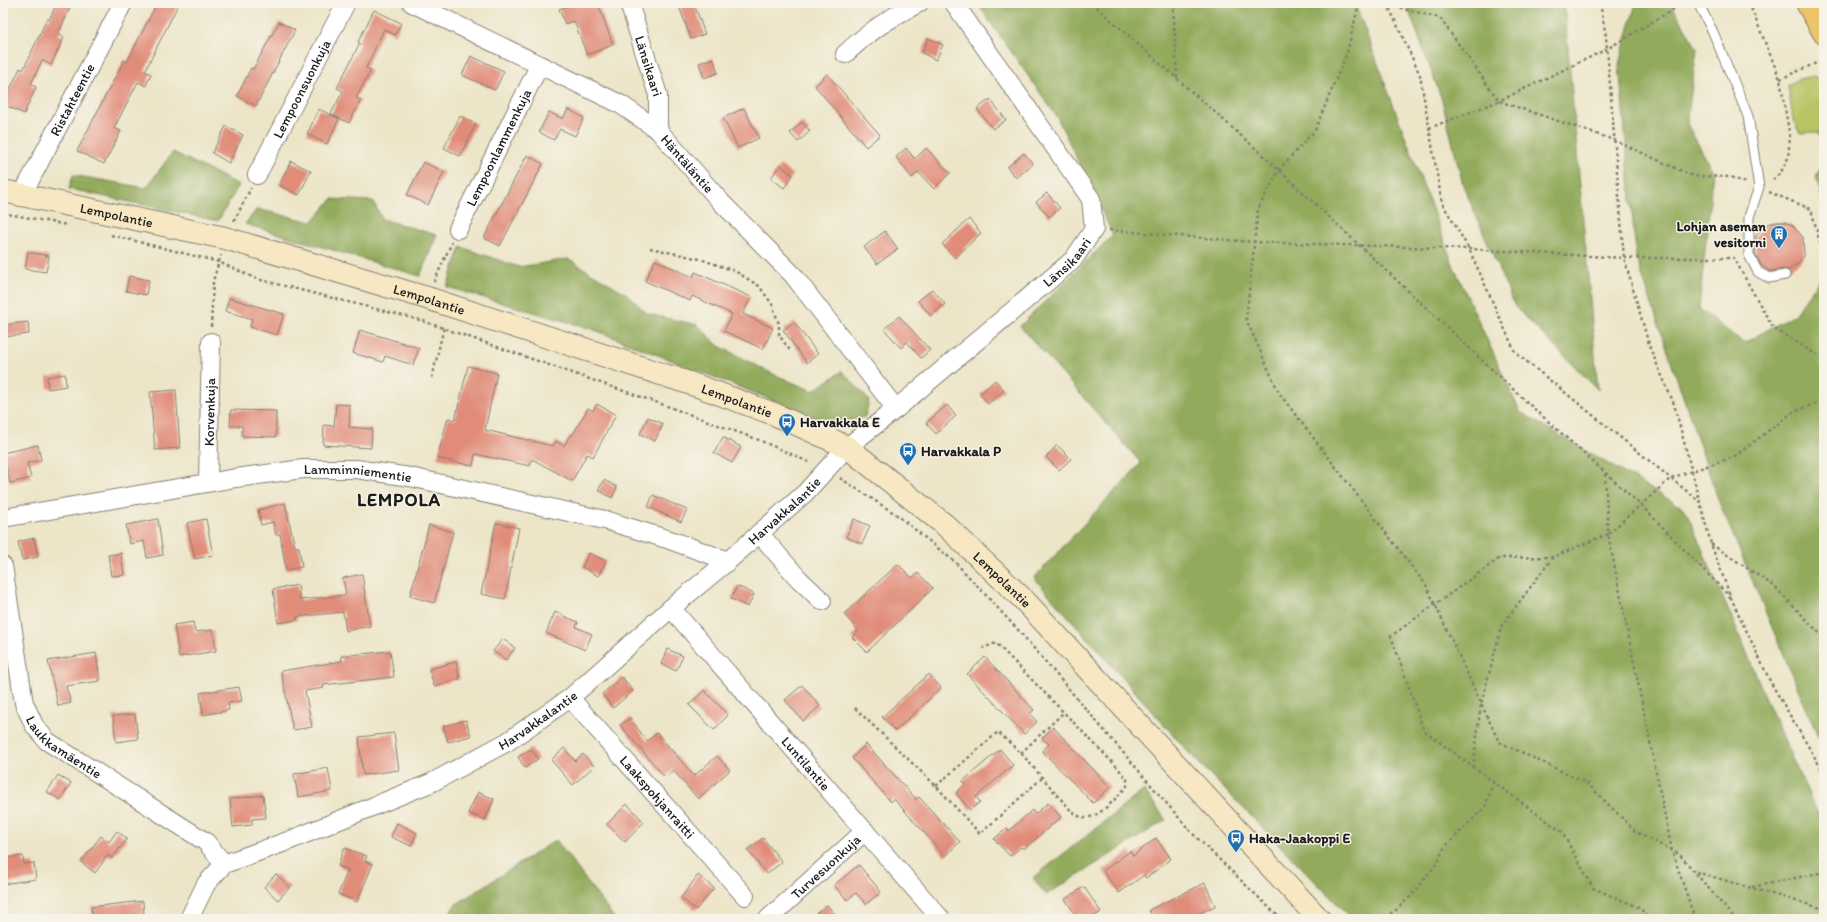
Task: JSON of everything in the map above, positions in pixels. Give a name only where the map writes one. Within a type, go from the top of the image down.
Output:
[{"type":"highway","points":[[1807,3],[1824,33]]},
{"type":"street","name":"Ristahteentie","points":[[12,194],[123,3]]},
{"type":"street","name":"Lempoonsuonkuja","points":[[257,175],[346,3]]},
{"type":"street","name":"Häntäläntie","points":[[412,3],[620,104],[658,130],[721,202],[793,275],[896,409]]},
{"type":"street","name":"Länsikaari","points":[[629,3],[658,95],[658,130]]},
{"type":"street","points":[[845,54],[866,33],[897,14],[919,3]]},
{"type":"street","name":"Länsikaari","points":[[847,447],[896,409],[1073,260],[1094,229],[1091,199],[954,3]]},
{"type":"street","name":"Lempoonlammenkuja","points":[[458,229],[539,66]]},
{"type":"street","name":"Lempolantie","points":[[12,194],[225,238],[427,298],[698,386],[774,414],[847,447],[945,525],[1023,599],[1319,919]]},
{"type":"street","name":"Korvenkuja","points":[[208,482],[211,342]]},
{"type":"street","name":"Harvakkalantie","points":[[188,919],[206,884],[224,864],[288,841],[433,782],[507,742],[570,698],[671,608],[728,561],[805,493],[847,447]]},
{"type":"street","name":"Lamminniementie","points":[[3,518],[208,482],[303,469],[356,469],[402,476],[605,520],[670,540],[728,561]]},
{"type":"street","points":[[759,533],[798,578],[822,601]]},
{"type":"street","name":"Laukkamäentie","points":[[3,566],[24,703],[34,725],[47,741],[206,842],[224,864]]},
{"type":"street","name":"Luntilantie","points":[[671,608],[940,919]]},
{"type":"street","name":"Laakspohjanraitti","points":[[570,698],[745,896]]},
{"type":"street","name":"Turvesuonkuja","points":[[768,919],[865,831]]},
{"type":"lane","points":[[1698,3],[1713,32],[1748,116],[1759,187],[1749,217],[1749,255],[1758,272],[1769,278],[1785,275]]},
{"type":"path","points":[[1092,3],[1279,170],[1530,405],[1641,504],[1731,598]]},
{"type":"path","points":[[1173,3],[1177,79]]},
{"type":"path","points":[[1359,3],[1347,53],[1315,130],[1279,170],[1258,210],[1246,319],[1279,393],[1426,585],[1499,742],[1587,783],[1636,832],[1680,855],[1735,919]]},
{"type":"path","points":[[1600,3],[1607,49],[1624,258],[1650,348],[1674,404],[1711,544],[1731,598],[1771,683],[1824,773]]},
{"type":"path","points":[[1429,128],[1499,101],[1607,49],[1684,3]]},
{"type":"path","points":[[1749,3],[1780,79],[1790,137],[1788,158],[1781,172],[1771,182],[1759,187]]},
{"type":"path","points":[[1387,4],[1440,18],[1499,101],[1614,140],[1693,176],[1731,178],[1759,187],[1811,209],[1824,258]]},
{"type":"path","points":[[1387,4],[1420,75],[1442,203],[1469,249],[1515,352],[1700,501]]},
{"type":"path","points":[[1780,79],[1823,60]]},
{"type":"path","points":[[211,342],[213,281],[220,262],[225,238],[257,175]]},
{"type":"path","points":[[3,213],[73,226]]},
{"type":"path","points":[[420,320],[427,298],[458,229]]},
{"type":"path","points":[[1094,229],[1254,242],[1469,249],[1624,258],[1734,258],[1774,328],[1824,359]]},
{"type":"path","points":[[104,233],[220,262],[257,279],[444,327],[737,432],[826,469],[897,515],[955,562],[1020,632],[1192,833],[1281,919]]},
{"type":"path","points":[[650,248],[700,258],[735,271],[759,286],[772,304],[779,324],[779,335],[791,352]]},
{"type":"path","points":[[432,378],[444,327]]},
{"type":"path","points":[[1649,919],[1640,908],[1593,888],[1562,832],[1493,783],[1424,731],[1392,636],[1500,558],[1553,557],[1608,534],[1671,478],[1734,457],[1793,412],[1824,400]]},
{"type":"path","points":[[1605,472],[1608,534],[1672,851],[1695,919]]},
{"type":"path","points":[[1711,544],[1774,586],[1824,638]]},
{"type":"path","points":[[1473,768],[1481,704],[1502,625],[1553,557]]},
{"type":"path","points":[[936,786],[998,732],[1021,753],[1072,812],[1081,817],[1091,817],[1107,806],[1127,786],[1127,779],[1117,767],[1062,713],[996,643],[983,648]]},
{"type":"path","points":[[856,708],[936,786],[980,834],[1042,778]]},
{"type":"path","points":[[1021,753],[1062,713]]},
{"type":"path","points":[[1379,919],[1394,911],[1414,893],[1438,861],[1444,848],[1485,807],[1493,783]]},
{"type":"path","points":[[1694,871],[1824,909]]},
{"type":"path","points":[[1751,888],[1824,872]]},
{"type":"green space","points":[[977,3],[1355,3],[1454,267],[1520,412],[1685,509],[1783,738],[1824,827],[1824,919],[1352,919],[1191,755],[1034,578],[1141,463],[1020,326],[1113,235],[1057,117]]},
{"type":"green space","points":[[1406,3],[1564,3],[1598,390],[1515,307],[1463,185],[1442,100]]},
{"type":"green space","points":[[1636,3],[1671,3],[1697,49],[1687,124],[1713,171],[1699,309],[1744,343],[1794,315],[1824,273],[1824,745],[1817,734],[1719,502],[1636,258],[1619,64]]},
{"type":"green space","points":[[1814,76],[1824,82],[1824,145],[1817,132],[1800,133],[1793,120],[1788,85],[1799,79]]},
{"type":"green space","points":[[173,152],[239,185],[218,221],[69,189],[73,175],[146,188]]},
{"type":"green space","points":[[1824,161],[1824,204],[1816,177]]},
{"type":"green space","points":[[332,199],[373,201],[382,219],[437,235],[420,276],[245,224],[257,209],[312,222]]},
{"type":"green space","points":[[461,247],[519,267],[568,259],[627,294],[648,314],[698,325],[719,346],[773,374],[813,391],[842,371],[869,400],[865,417],[833,424],[592,329],[447,287]]},
{"type":"green space","points":[[1144,790],[1166,820],[1046,895],[1033,878]]},
{"type":"green space","points":[[556,840],[615,919],[445,919],[455,905]]},
{"type":"building","points":[[57,3],[72,3],[58,35],[64,37],[51,65],[42,60],[31,84],[36,87],[24,114],[3,104],[20,68],[23,70],[47,19],[49,20]]},
{"type":"building","points":[[157,3],[179,3],[145,71],[151,74],[146,86],[138,82],[114,128],[121,131],[104,164],[77,151],[124,60],[127,62]]},
{"type":"building","points":[[576,3],[598,3],[613,45],[587,55],[574,21],[565,24],[559,9]]},
{"type":"building","points":[[694,4],[705,34],[691,39],[680,9]]},
{"type":"building","points":[[374,10],[401,23],[395,35],[384,29],[366,68],[371,70],[356,98],[361,100],[349,123],[331,114],[343,91],[337,88],[360,43],[358,42]]},
{"type":"building","points":[[279,22],[295,30],[256,106],[237,96],[251,68],[253,69]]},
{"type":"building","points":[[928,38],[943,45],[936,60],[922,53]]},
{"type":"building","points":[[471,56],[504,71],[495,90],[462,75]]},
{"type":"building","points":[[713,58],[718,73],[704,78],[699,63]]},
{"type":"building","points":[[827,74],[880,135],[866,147],[815,86]]},
{"type":"building","points":[[990,99],[1006,120],[993,129],[977,109]]},
{"type":"building","points":[[744,108],[759,138],[738,148],[723,118]]},
{"type":"building","points":[[319,109],[339,119],[327,144],[307,134]]},
{"type":"building","points":[[568,109],[584,118],[575,136],[560,129],[554,140],[539,132],[549,112],[563,119]]},
{"type":"building","points":[[460,116],[476,124],[460,156],[444,148]]},
{"type":"building","points":[[802,122],[810,131],[798,142],[790,133]]},
{"type":"building","points":[[226,126],[243,135],[229,163],[212,153]]},
{"type":"building","points":[[906,148],[915,159],[926,148],[950,173],[934,189],[918,172],[912,178],[896,157]]},
{"type":"building","points":[[1024,153],[1033,164],[1016,178],[1007,167]]},
{"type":"building","points":[[527,155],[543,164],[500,246],[484,238]]},
{"type":"building","points":[[291,161],[311,171],[299,195],[279,185]]},
{"type":"building","points":[[423,162],[444,172],[428,205],[407,195]]},
{"type":"building","points":[[780,165],[793,175],[784,188],[771,178]]},
{"type":"building","points":[[1047,193],[1060,208],[1049,217],[1036,202]]},
{"type":"building","points":[[969,219],[981,233],[955,258],[942,244]]},
{"type":"building","name":"Lohjan aseman vesitorni","points":[[1784,222],[1792,225],[1803,237],[1804,254],[1800,262],[1789,270],[1784,269],[1770,271],[1761,265],[1755,254],[1756,236],[1768,224]]},
{"type":"building","points":[[885,231],[898,249],[877,264],[864,247]]},
{"type":"building","points":[[28,252],[49,256],[46,272],[25,269]]},
{"type":"building","points":[[655,260],[693,277],[695,272],[751,297],[743,314],[773,328],[763,349],[724,331],[732,314],[692,296],[690,301],[645,281]]},
{"type":"building","points":[[129,276],[149,280],[146,295],[126,291]]},
{"type":"building","points":[[932,289],[945,304],[931,316],[918,301]]},
{"type":"building","points":[[229,298],[284,314],[277,335],[250,327],[252,319],[225,311]]},
{"type":"building","points":[[899,316],[930,350],[921,358],[907,342],[901,348],[884,329]]},
{"type":"building","points":[[28,322],[29,334],[3,337],[3,325]]},
{"type":"building","points":[[794,322],[818,354],[807,363],[783,330]]},
{"type":"building","points":[[360,330],[419,348],[413,365],[385,356],[383,362],[353,353]]},
{"type":"building","points":[[468,366],[497,373],[485,430],[553,446],[556,441],[564,446],[570,435],[572,436],[588,408],[593,411],[597,404],[616,415],[593,457],[587,454],[572,481],[532,459],[530,466],[475,454],[473,466],[437,458],[448,418],[455,420]]},
{"type":"building","points":[[65,374],[66,386],[48,389],[47,377]]},
{"type":"building","points":[[995,380],[1004,390],[988,404],[980,394]]},
{"type":"building","points":[[176,390],[180,448],[155,450],[150,392]]},
{"type":"building","points":[[336,404],[350,405],[349,427],[372,429],[371,448],[323,445],[324,425],[334,426]]},
{"type":"building","points":[[947,405],[956,416],[936,434],[926,423]]},
{"type":"building","points":[[231,410],[276,411],[276,437],[242,436],[242,426],[230,426]]},
{"type":"building","points":[[648,417],[663,424],[655,441],[640,434]]},
{"type":"building","points":[[723,437],[741,447],[732,463],[714,453]]},
{"type":"building","points":[[38,445],[41,460],[27,463],[31,478],[10,483],[3,453]]},
{"type":"building","points":[[1057,445],[1071,459],[1059,470],[1046,457]]},
{"type":"building","points":[[604,480],[617,487],[612,498],[598,490]]},
{"type":"building","points":[[653,495],[687,510],[681,522],[648,507]]},
{"type":"building","points":[[285,503],[295,547],[299,547],[302,567],[286,570],[280,534],[276,535],[273,522],[261,525],[258,510]]},
{"type":"building","points":[[158,519],[163,555],[147,558],[144,541],[130,544],[126,525]]},
{"type":"building","points":[[206,519],[213,555],[195,559],[187,523]]},
{"type":"building","points":[[854,519],[870,526],[862,544],[846,537]]},
{"type":"building","points":[[496,523],[519,528],[505,599],[481,594]]},
{"type":"building","points":[[429,525],[453,532],[434,603],[410,596]]},
{"type":"building","points":[[34,538],[38,557],[22,560],[18,542]]},
{"type":"building","points":[[121,553],[124,575],[111,576],[108,555]]},
{"type":"building","points":[[589,553],[606,561],[598,576],[582,567]]},
{"type":"building","points":[[898,564],[912,578],[918,573],[933,588],[867,652],[852,637],[858,631],[844,614]]},
{"type":"building","points":[[362,574],[370,626],[346,631],[343,612],[296,617],[297,620],[278,623],[273,589],[298,585],[300,600],[346,595],[343,578]]},
{"type":"building","points":[[737,586],[754,594],[748,607],[731,599]]},
{"type":"building","points":[[555,612],[578,622],[576,627],[592,634],[585,650],[546,633]]},
{"type":"building","points":[[193,622],[195,632],[213,630],[216,651],[179,657],[174,625]]},
{"type":"building","points":[[503,639],[515,648],[506,660],[493,651]]},
{"type":"building","points":[[667,649],[683,656],[676,671],[661,664]]},
{"type":"building","points":[[390,651],[394,677],[323,685],[324,688],[305,691],[312,727],[293,730],[281,671],[342,661],[341,656]]},
{"type":"building","points":[[96,653],[100,681],[66,686],[71,703],[58,706],[48,661]]},
{"type":"building","points":[[985,657],[1034,710],[1030,714],[1037,722],[1024,734],[967,674]]},
{"type":"building","points":[[456,662],[460,679],[434,686],[429,669]]},
{"type":"building","points":[[929,674],[941,688],[895,731],[882,717]]},
{"type":"building","points":[[622,677],[633,691],[613,708],[602,694]]},
{"type":"building","points":[[802,685],[820,706],[803,721],[785,700]]},
{"type":"building","points":[[239,687],[242,701],[228,703],[229,710],[203,715],[200,693]]},
{"type":"building","points":[[704,690],[728,715],[714,730],[689,705]]},
{"type":"building","points":[[135,714],[138,739],[116,742],[113,716]]},
{"type":"building","points":[[630,718],[647,741],[657,733],[694,776],[717,756],[730,770],[698,799],[673,770],[665,777],[620,725]]},
{"type":"building","points":[[466,720],[471,736],[448,742],[443,726]]},
{"type":"building","points":[[1053,727],[1110,787],[1093,803],[1042,751],[1049,744],[1042,738]]},
{"type":"building","points":[[394,733],[399,770],[363,775],[359,737]]},
{"type":"building","points":[[866,744],[916,799],[919,797],[960,842],[945,856],[894,799],[891,802],[852,758]]},
{"type":"building","points":[[564,748],[575,761],[583,754],[594,766],[573,785],[551,760]]},
{"type":"building","points":[[531,749],[538,759],[525,768],[518,757]]},
{"type":"building","points":[[1000,749],[1013,765],[976,797],[980,802],[970,810],[956,793],[965,784],[963,781]]},
{"type":"building","points":[[328,768],[332,791],[298,797],[294,774]]},
{"type":"building","points":[[58,775],[71,783],[60,800],[47,792]]},
{"type":"building","points":[[478,792],[494,799],[485,820],[468,813]]},
{"type":"building","points":[[263,795],[266,818],[252,819],[252,825],[233,827],[230,799]]},
{"type":"building","points":[[1048,803],[1061,817],[1024,849],[1021,847],[1010,856],[994,839],[1007,828],[1009,831],[1032,810],[1035,814]]},
{"type":"building","points":[[627,804],[644,822],[625,842],[607,824]]},
{"type":"building","points":[[397,823],[417,833],[411,846],[391,837]]},
{"type":"building","points":[[117,831],[127,839],[112,858],[108,855],[95,873],[81,862],[101,836],[109,842]]},
{"type":"building","points":[[763,838],[782,862],[767,874],[747,850]]},
{"type":"building","points":[[1156,838],[1171,859],[1146,878],[1144,875],[1119,893],[1103,871],[1130,851],[1133,856]]},
{"type":"building","points":[[344,848],[367,856],[365,861],[373,864],[357,902],[338,894],[348,870],[338,866]]},
{"type":"building","points":[[23,856],[24,864],[34,863],[36,879],[3,884],[3,858]]},
{"type":"building","points":[[859,865],[881,892],[866,904],[856,893],[847,900],[834,885]]},
{"type":"building","points":[[276,874],[290,887],[278,900],[264,887]]},
{"type":"building","points":[[698,875],[714,888],[696,910],[681,898]]},
{"type":"building","points":[[1205,883],[1215,906],[1188,919],[1153,919],[1149,910]]},
{"type":"building","points":[[1084,887],[1101,912],[1091,919],[1078,919],[1065,899]]},
{"type":"building","points":[[143,901],[144,914],[130,916],[130,919],[93,919],[91,907]]},
{"type":"building","points":[[827,905],[839,919],[809,919]]},
{"type":"place","name":"Lohjan aseman vesitorni","points":[[1779,249]]},
{"type":"place","name":"Harvakkala E","points":[[787,437]]},
{"type":"place","name":"Harvakkala P","points":[[908,466]]},
{"type":"place","name":"Haka-Jaakoppi E","points":[[1236,853]]},
{"type":"district","name":"LEMPOLA","points":[[399,500]]}]
